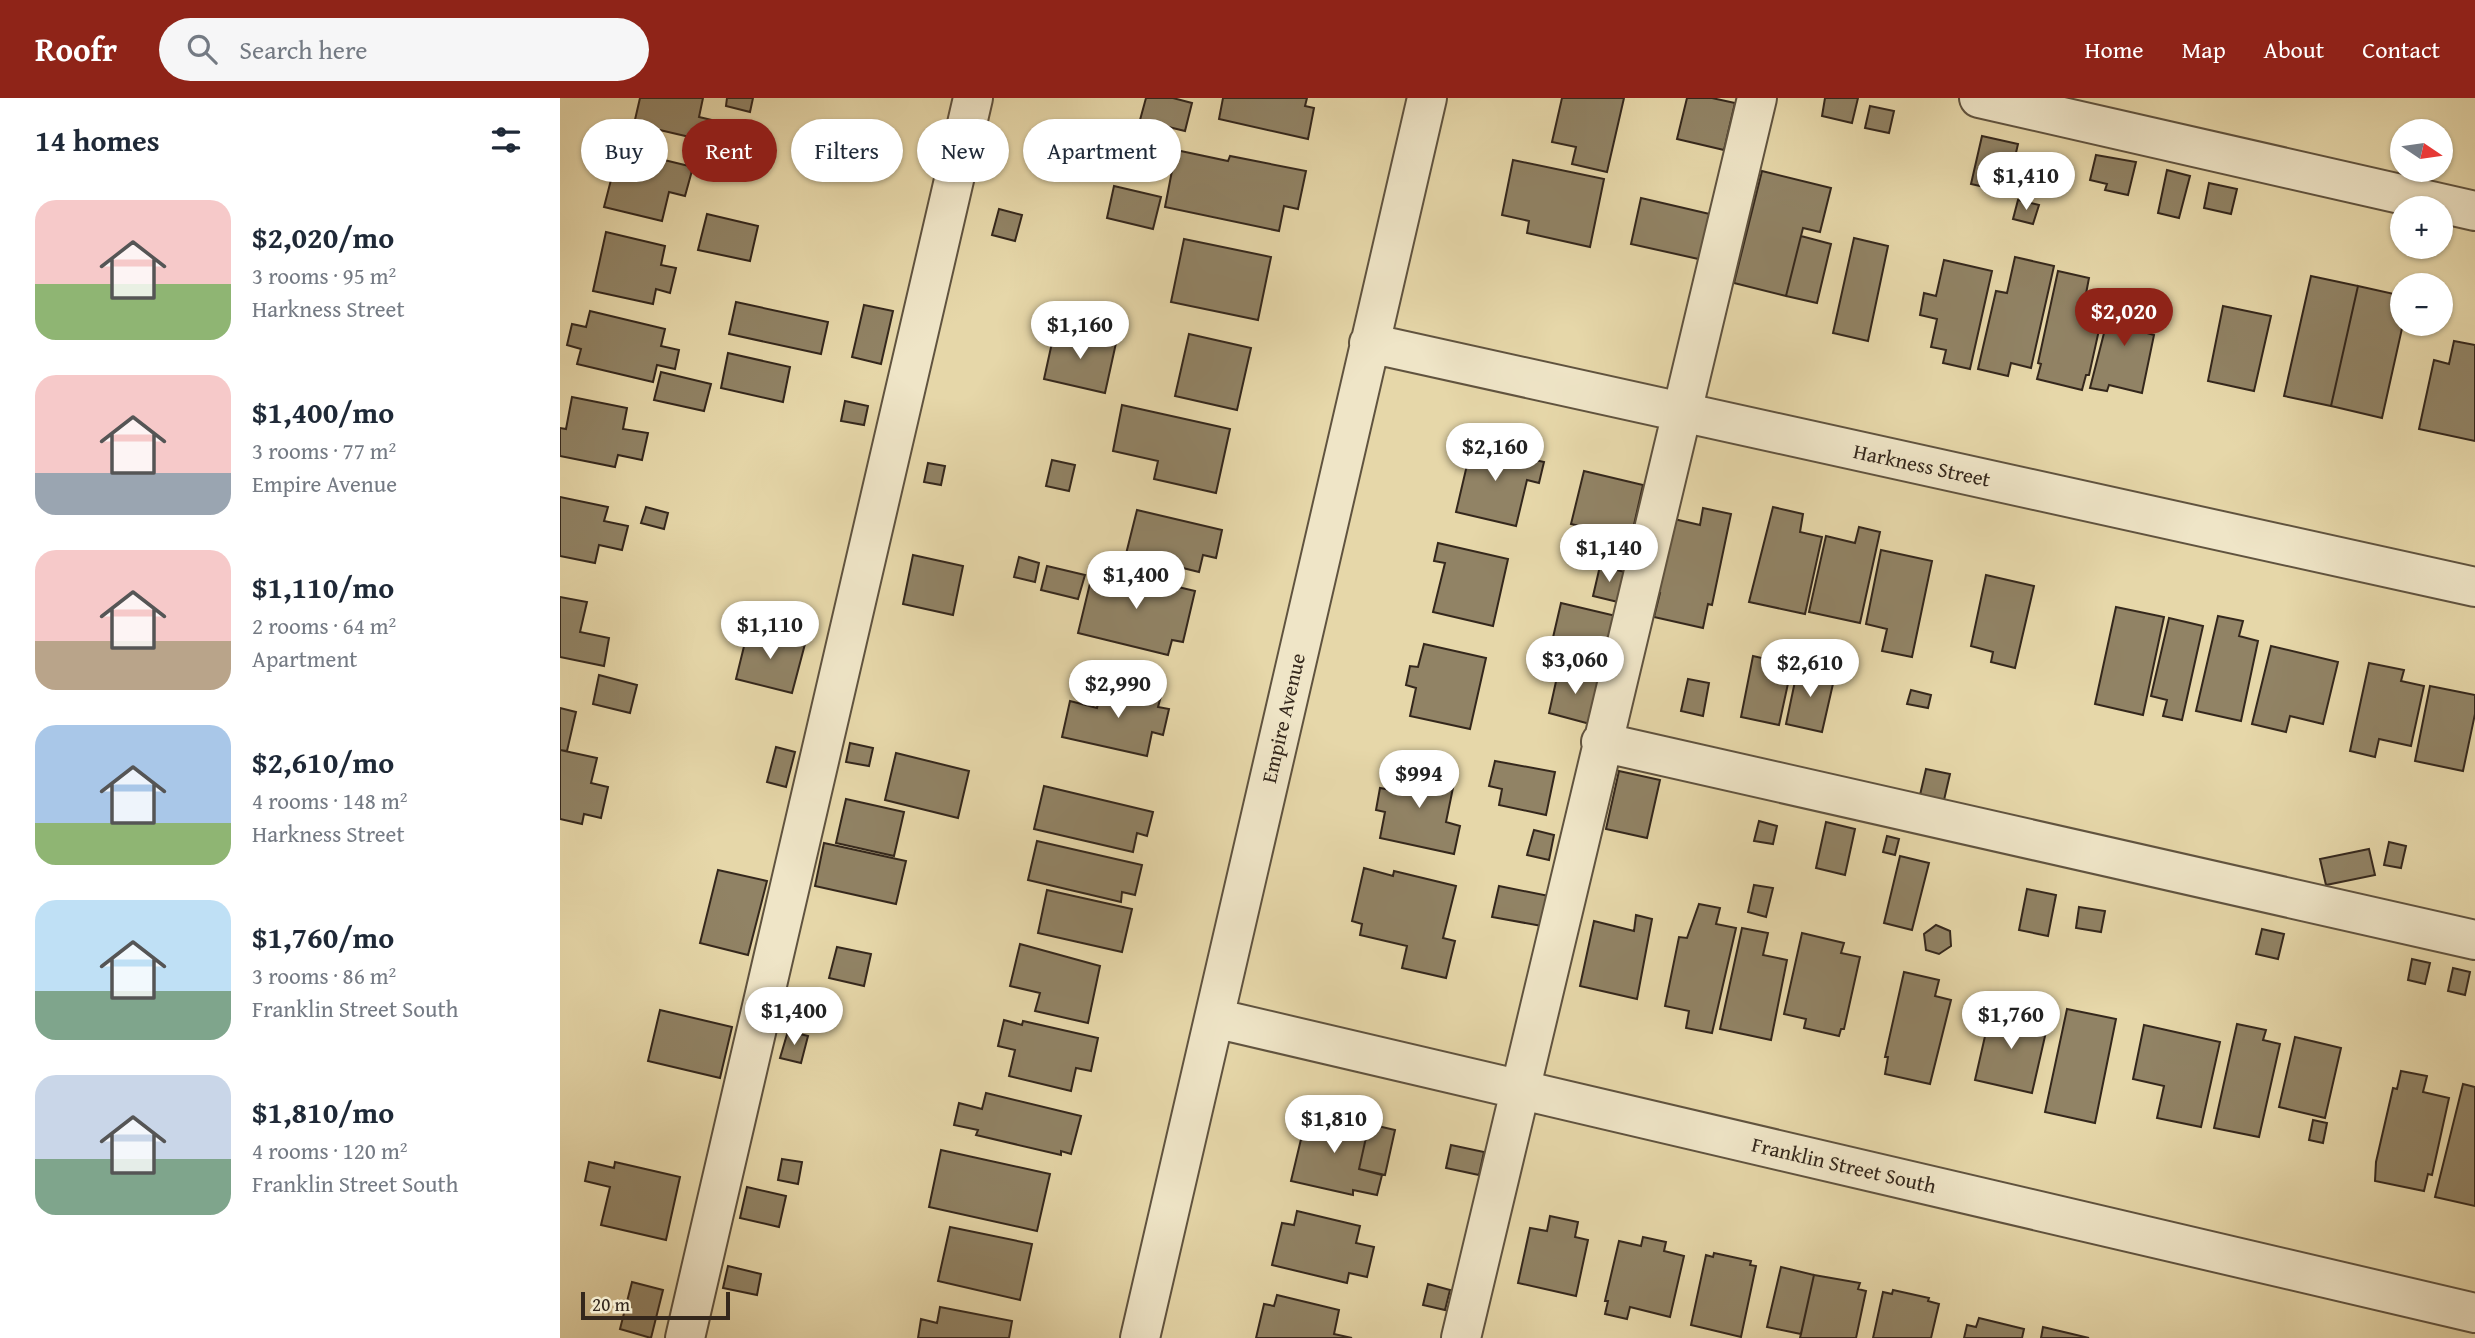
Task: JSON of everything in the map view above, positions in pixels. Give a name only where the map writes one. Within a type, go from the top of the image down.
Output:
[{"type":"street","points":[[685,1338],[973,98]]},
{"type":"street","name":"Empire Avenue","points":[[1140,1338],[1427,98]]},
{"type":"street","points":[[1461,1338],[1518,1089],[1684,412],[1757,98]]},
{"type":"street","points":[[1979,98],[2475,211]]},
{"type":"street","name":"Harkness Street","points":[[1369,342],[2475,587]]},
{"type":"street","points":[[1601,742],[2475,940]]},
{"type":"street","name":"Franklin Street South","points":[[1214,1018],[2475,1313]]},
{"type":"building","points":[[640,98],[703,98],[699,117],[708,119],[682,119],[682,135],[668,132],[668,119],[635,119]]},
{"type":"building","points":[[727,98],[753,98],[750,112],[726,106]]},
{"type":"building","points":[[1146,98],[1173,98],[1192,103],[1185,131],[1181,130],[1181,119],[1140,119]]},
{"type":"building","points":[[1223,98],[1307,98],[1305,106],[1314,108],[1308,139],[1219,119]]},
{"type":"building","points":[[1562,98],[1624,98],[1607,172],[1572,164],[1576,147],[1552,142]]},
{"type":"building","points":[[1687,98],[1712,98],[1735,103],[1724,150],[1677,139]]},
{"type":"building","points":[[1825,98],[1858,98],[1852,123],[1822,116]]},
{"type":"building","points":[[1870,106],[1894,111],[1889,133],[1865,128]]},
{"type":"building","points":[[1982,136],[2018,144],[2007,192],[1971,184]]},
{"type":"building","points":[[1181,151],[1228,161],[1230,156],[1306,171],[1298,209],[1284,206],[1279,231],[1165,207],[1170,182],[1181,182]]},
{"type":"building","points":[[2096,155],[2136,162],[2128,195],[2105,190],[2107,184],[2090,180]]},
{"type":"building","points":[[1513,160],[1604,179],[1590,247],[1527,233],[1529,221],[1502,215]]},
{"type":"building","points":[[668,161],[682,164],[682,182],[689,182],[685,196],[669,192],[662,221],[604,207],[610,182],[668,182]]},
{"type":"building","points":[[2167,170],[2190,176],[2179,218],[2158,213]]},
{"type":"building","points":[[1762,171],[1831,188],[1820,232],[1803,228],[1786,296],[1734,283]]},
{"type":"building","points":[[2209,183],[2237,189],[2231,214],[2204,208]]},
{"type":"building","points":[[1114,186],[1161,197],[1153,229],[1107,218]]},
{"type":"building","points":[[1641,198],[1714,215],[1703,260],[1631,244]]},
{"type":"building","points":[[2018,200],[2039,205],[2033,224],[2013,219]]},
{"type":"building","points":[[999,209],[1022,215],[1015,241],[992,235]]},
{"type":"building","points":[[707,214],[758,226],[750,261],[698,250]]},
{"type":"building","points":[[606,232],[665,246],[661,265],[676,268],[670,293],[656,289],[653,304],[593,291]]},
{"type":"building","points":[[1801,236],[1831,244],[1817,303],[1786,296]]},
{"type":"building","points":[[1854,238],[1888,246],[1868,341],[1833,333]]},
{"type":"building","points":[[1184,239],[1271,257],[1258,320],[1171,302]]},
{"type":"building","points":[[2015,257],[2054,266],[2031,368],[2011,363],[2008,376],[1978,369],[1996,291],[2007,293]]},
{"type":"building","points":[[1944,260],[1992,271],[1970,369],[1943,363],[1946,350],[1931,347],[1937,319],[1920,315],[1924,293],[1936,296]]},
{"type":"building","points":[[2058,271],[2089,278],[2085,299],[2105,303],[2089,375],[2086,375],[2082,390],[2037,379]]},
{"type":"building","points":[[2311,276],[2358,286],[2331,406],[2284,396]]},
{"type":"building","points":[[2358,286],[2390,293],[2390,336],[2400,336],[2382,418],[2331,406]]},
{"type":"building","points":[[2114,294],[2146,301],[2140,331],[2154,335],[2142,393],[2109,385],[2107,391],[2090,388]]},
{"type":"building","points":[[736,302],[828,322],[821,354],[729,334]]},
{"type":"building","points":[[864,305],[893,311],[881,364],[852,357]]},
{"type":"building","points":[[2223,306],[2271,316],[2254,391],[2208,381]]},
{"type":"building","points":[[590,311],[665,329],[661,346],[679,350],[675,369],[657,365],[653,382],[577,364],[581,349],[567,345],[572,324],[586,327]]},
{"type":"building","points":[[1055,329],[1116,343],[1105,393],[1044,379]]},
{"type":"building","points":[[1189,334],[1251,348],[1237,410],[1175,396]]},
{"type":"building","points":[[2454,341],[2475,345],[2475,441],[2419,429],[2434,360],[2449,364]]},
{"type":"building","points":[[728,353],[790,367],[783,402],[721,388]]},
{"type":"building","points":[[661,372],[711,384],[704,411],[654,400]]},
{"type":"building","points":[[572,397],[627,408],[623,429],[648,433],[642,460],[618,455],[615,467],[560,456],[560,428],[566,429]]},
{"type":"building","points":[[845,401],[868,406],[864,425],[841,421]]},
{"type":"building","points":[[1122,405],[1230,429],[1216,493],[1154,479],[1158,461],[1113,451]]},
{"type":"building","points":[[1461,443],[1544,462],[1539,483],[1527,480],[1516,526],[1456,512],[1467,465],[1456,462]]},
{"type":"building","points":[[1052,460],[1075,465],[1069,491],[1046,486]]},
{"type":"building","points":[[928,463],[945,466],[941,485],[924,482]]},
{"type":"building","points":[[1584,471],[1643,485],[1631,538],[1571,524]]},
{"type":"building","points":[[560,497],[608,507],[604,521],[628,526],[622,550],[599,545],[595,563],[560,556]]},
{"type":"building","points":[[646,507],[668,513],[664,529],[641,523]]},
{"type":"building","points":[[1773,507],[1803,514],[1800,532],[1822,537],[1805,614],[1749,602]]},
{"type":"building","points":[[1703,508],[1731,514],[1712,605],[1708,604],[1703,628],[1654,617],[1660,593],[1656,592],[1674,519],[1700,525]]},
{"type":"building","points":[[1137,510],[1222,530],[1216,558],[1203,555],[1199,572],[1126,554]]},
{"type":"building","points":[[1859,527],[1880,532],[1860,623],[1809,612],[1826,536],[1855,543]]},
{"type":"building","points":[[1438,543],[1508,559],[1493,626],[1433,612],[1445,563],[1434,561]]},
{"type":"building","points":[[1881,550],[1932,561],[1912,657],[1882,651],[1887,629],[1866,624]]},
{"type":"building","points":[[913,555],[963,566],[953,615],[903,604]]},
{"type":"building","points":[[1019,557],[1039,563],[1035,582],[1014,577]]},
{"type":"building","points":[[1047,566],[1085,575],[1078,599],[1041,590]]},
{"type":"building","points":[[1600,566],[1625,572],[1618,602],[1593,596]]},
{"type":"building","points":[[1094,567],[1195,591],[1183,642],[1172,640],[1168,655],[1078,633]]},
{"type":"building","points":[[1986,575],[2034,586],[2015,668],[1991,662],[1993,652],[1971,646]]},
{"type":"building","points":[[560,597],[587,602],[580,632],[609,638],[604,666],[560,657]]},
{"type":"building","points":[[1561,603],[1616,616],[1603,671],[1548,659]]},
{"type":"building","points":[[2116,607],[2164,617],[2143,715],[2095,704]]},
{"type":"building","points":[[2218,616],[2243,621],[2239,636],[2258,641],[2241,721],[2196,711]]},
{"type":"building","points":[[2169,618],[2203,626],[2182,720],[2163,716],[2167,700],[2151,696]]},
{"type":"building","points":[[748,630],[805,644],[792,693],[736,679]]},
{"type":"building","points":[[1424,644],[1486,658],[1470,729],[1410,716],[1416,688],[1406,685],[1410,666],[1418,667]]},
{"type":"building","points":[[2271,646],[2338,662],[2323,724],[2290,716],[2286,732],[2252,724]]},
{"type":"building","points":[[1753,656],[1792,665],[1779,725],[1741,717]]},
{"type":"building","points":[[2369,663],[2404,670],[2401,681],[2424,686],[2411,746],[2379,739],[2375,757],[2350,751]]},
{"type":"building","points":[[1798,667],[1835,675],[1822,732],[1786,724]]},
{"type":"building","points":[[1559,668],[1601,679],[1590,724],[1549,713]]},
{"type":"building","points":[[599,675],[637,685],[630,713],[593,704]]},
{"type":"building","points":[[1688,679],[1709,683],[1703,716],[1681,711]]},
{"type":"building","points":[[1103,684],[1161,696],[1158,707],[1169,709],[1163,735],[1152,732],[1147,756],[1062,737],[1070,701],[1097,708]]},
{"type":"building","points":[[2430,686],[2475,695],[2475,714],[2463,771],[2415,761]]},
{"type":"building","points":[[1911,690],[1931,695],[1928,708],[1907,704]]},
{"type":"building","points":[[560,708],[576,712],[567,751],[560,750]]},
{"type":"building","points":[[850,743],[873,748],[869,766],[846,762]]},
{"type":"building","points":[[776,747],[795,752],[786,787],[767,782]]},
{"type":"building","points":[[560,750],[597,758],[591,783],[608,787],[601,818],[584,814],[582,824],[560,819]]},
{"type":"building","points":[[896,753],[969,771],[958,818],[885,800]]},
{"type":"building","points":[[1495,761],[1555,772],[1546,815],[1499,805],[1502,789],[1489,786]]},
{"type":"building","points":[[1396,765],[1455,778],[1446,822],[1460,826],[1454,854],[1380,838],[1385,812],[1376,810],[1380,788],[1391,790]]},
{"type":"building","points":[[1926,769],[1950,774],[1944,800],[1920,795]]},
{"type":"building","points":[[1619,771],[1660,780],[1647,838],[1606,829]]},
{"type":"building","points":[[1044,786],[1153,812],[1147,836],[1137,833],[1133,852],[1034,829]]},
{"type":"building","points":[[846,799],[904,812],[894,856],[836,843]]},
{"type":"building","points":[[1759,821],[1777,826],[1773,844],[1754,841]]},
{"type":"building","points":[[1826,822],[1855,829],[1845,875],[1816,868]]},
{"type":"building","points":[[1534,830],[1554,835],[1549,860],[1527,855]]},
{"type":"building","points":[[1887,836],[1899,839],[1895,855],[1883,852]]},
{"type":"building","points":[[1037,841],[1142,865],[1135,895],[1122,892],[1121,902],[1028,880]]},
{"type":"building","points":[[2389,842],[2406,846],[2401,868],[2384,865]]},
{"type":"building","points":[[824,843],[906,861],[896,904],[815,886]]},
{"type":"building","points":[[2369,849],[2375,875],[2326,885],[2320,859]]},
{"type":"building","points":[[1900,856],[1929,863],[1912,930],[1884,923]]},
{"type":"building","points":[[1364,868],[1393,876],[1394,871],[1456,886],[1443,938],[1455,941],[1446,978],[1402,968],[1407,946],[1360,935],[1362,924],[1352,921]]},
{"type":"building","points":[[718,870],[767,881],[748,955],[700,943]]},
{"type":"building","points":[[1754,885],[1773,888],[1766,917],[1748,912]]},
{"type":"building","points":[[1499,886],[1549,896],[1542,926],[1492,917]]},
{"type":"building","points":[[2027,889],[2056,895],[2048,936],[2019,930]]},
{"type":"building","points":[[1047,890],[1132,909],[1122,952],[1038,933]]},
{"type":"building","points":[[1699,904],[1720,908],[1716,924],[1736,928],[1712,1033],[1686,1028],[1689,1011],[1665,1006],[1679,937],[1687,938]]},
{"type":"building","points":[[2079,907],[2105,911],[2101,932],[2076,928]]},
{"type":"building","points":[[1636,915],[1652,919],[1637,999],[1580,986],[1594,921],[1634,931]]},
{"type":"building","points":[[1936,925],[1950,931],[1951,946],[1939,954],[1926,950],[1924,934]]},
{"type":"building","points":[[1742,928],[1768,933],[1763,955],[1787,960],[1771,1040],[1720,1029]]},
{"type":"building","points":[[2262,929],[2284,934],[2278,959],[2256,954]]},
{"type":"building","points":[[1802,933],[1844,943],[1841,953],[1860,957],[1844,1029],[1841,1029],[1839,1036],[1804,1028],[1806,1019],[1784,1014]]},
{"type":"building","points":[[1020,944],[1100,966],[1088,1023],[1035,1011],[1040,993],[1010,986]]},
{"type":"building","points":[[837,947],[871,954],[864,986],[829,978]]},
{"type":"building","points":[[2412,959],[2430,963],[2425,984],[2408,980]]},
{"type":"building","points":[[2453,968],[2470,972],[2465,995],[2448,991]]},
{"type":"building","points":[[1904,972],[1939,980],[1935,996],[1951,1000],[1930,1084],[1885,1074],[1888,1057],[1885,1057]]},
{"type":"building","points":[[2067,1009],[2116,1019],[2095,1123],[2045,1112]]},
{"type":"building","points":[[660,1010],[732,1027],[720,1078],[648,1061]]},
{"type":"building","points":[[1991,1010],[2048,1023],[2032,1093],[1975,1080]]},
{"type":"building","points":[[1004,1020],[1022,1025],[1023,1021],[1098,1038],[1091,1071],[1076,1068],[1071,1091],[1009,1076],[1015,1050],[998,1046]]},
{"type":"building","points":[[2237,1024],[2266,1030],[2263,1040],[2280,1044],[2259,1137],[2214,1128]]},
{"type":"building","points":[[2144,1025],[2220,1042],[2201,1127],[2157,1118],[2164,1086],[2133,1079]]},
{"type":"building","points":[[788,1031],[808,1036],[801,1063],[780,1058]]},
{"type":"building","points":[[2295,1037],[2341,1048],[2325,1118],[2279,1107]]},
{"type":"building","points":[[2401,1071],[2427,1076],[2423,1092],[2449,1098],[2432,1175],[2428,1174],[2424,1191],[2375,1181],[2376,1162],[2393,1088],[2397,1089]]},
{"type":"building","points":[[2463,1084],[2475,1087],[2475,1206],[2435,1197]]},
{"type":"building","points":[[986,1093],[1081,1116],[1071,1154],[1061,1151],[1061,1155],[976,1135],[978,1130],[954,1125],[959,1103],[982,1109]]},
{"type":"building","points":[[1308,1110],[1369,1124],[1359,1169],[1382,1175],[1377,1195],[1353,1190],[1353,1195],[1291,1181]]},
{"type":"building","points":[[2313,1120],[2327,1123],[2323,1143],[2309,1140]]},
{"type":"building","points":[[1369,1124],[1395,1130],[1385,1175],[1359,1169]]},
{"type":"building","points":[[1451,1145],[1484,1152],[1479,1175],[1446,1168]]},
{"type":"building","points":[[941,1150],[1050,1174],[1037,1231],[929,1207]]},
{"type":"building","points":[[782,1159],[802,1162],[798,1184],[778,1180]]},
{"type":"building","points":[[589,1162],[614,1168],[615,1162],[680,1177],[666,1240],[601,1225],[610,1187],[585,1181]]},
{"type":"building","points":[[747,1187],[786,1196],[779,1227],[740,1218]]},
{"type":"building","points":[[1297,1211],[1360,1226],[1356,1243],[1374,1247],[1367,1277],[1349,1273],[1347,1283],[1272,1265],[1282,1223],[1294,1225]]},
{"type":"building","points":[[1550,1216],[1578,1222],[1575,1237],[1588,1240],[1576,1296],[1518,1283],[1530,1228],[1547,1231]]},
{"type":"building","points":[[950,1227],[1032,1244],[1020,1300],[938,1281]]},
{"type":"building","points":[[1643,1237],[1666,1242],[1664,1251],[1684,1256],[1670,1317],[1630,1307],[1627,1319],[1605,1314],[1608,1301],[1605,1301],[1619,1241],[1641,1246]]},
{"type":"building","points":[[1714,1253],[1751,1261],[1750,1265],[1756,1266],[1741,1337],[1691,1325],[1706,1255],[1713,1257]]},
{"type":"building","points":[[728,1266],[761,1274],[757,1295],[723,1288]]},
{"type":"building","points":[[1781,1267],[1814,1275],[1801,1334],[1767,1327]]},
{"type":"building","points":[[1814,1275],[1860,1283],[1858,1289],[1866,1291],[1856,1338],[1800,1338]]},
{"type":"building","points":[[632,1282],[663,1290],[651,1338],[620,1329]]},
{"type":"building","points":[[1428,1284],[1450,1290],[1445,1310],[1423,1305]]},
{"type":"building","points":[[1893,1290],[1929,1298],[1928,1301],[1939,1304],[1931,1338],[1873,1338],[1883,1292],[1892,1294]]},
{"type":"building","points":[[1277,1295],[1339,1310],[1334,1334],[1352,1338],[1256,1338],[1264,1304],[1274,1306]]},
{"type":"building","points":[[940,1307],[1012,1321],[1009,1338],[918,1338],[921,1319],[937,1323]]},
{"type":"building","points":[[1979,1318],[2024,1329],[2022,1338],[1964,1338],[1967,1325],[1976,1327]]},
{"type":"building","points":[[2043,1327],[2089,1338],[2041,1338]]}]
